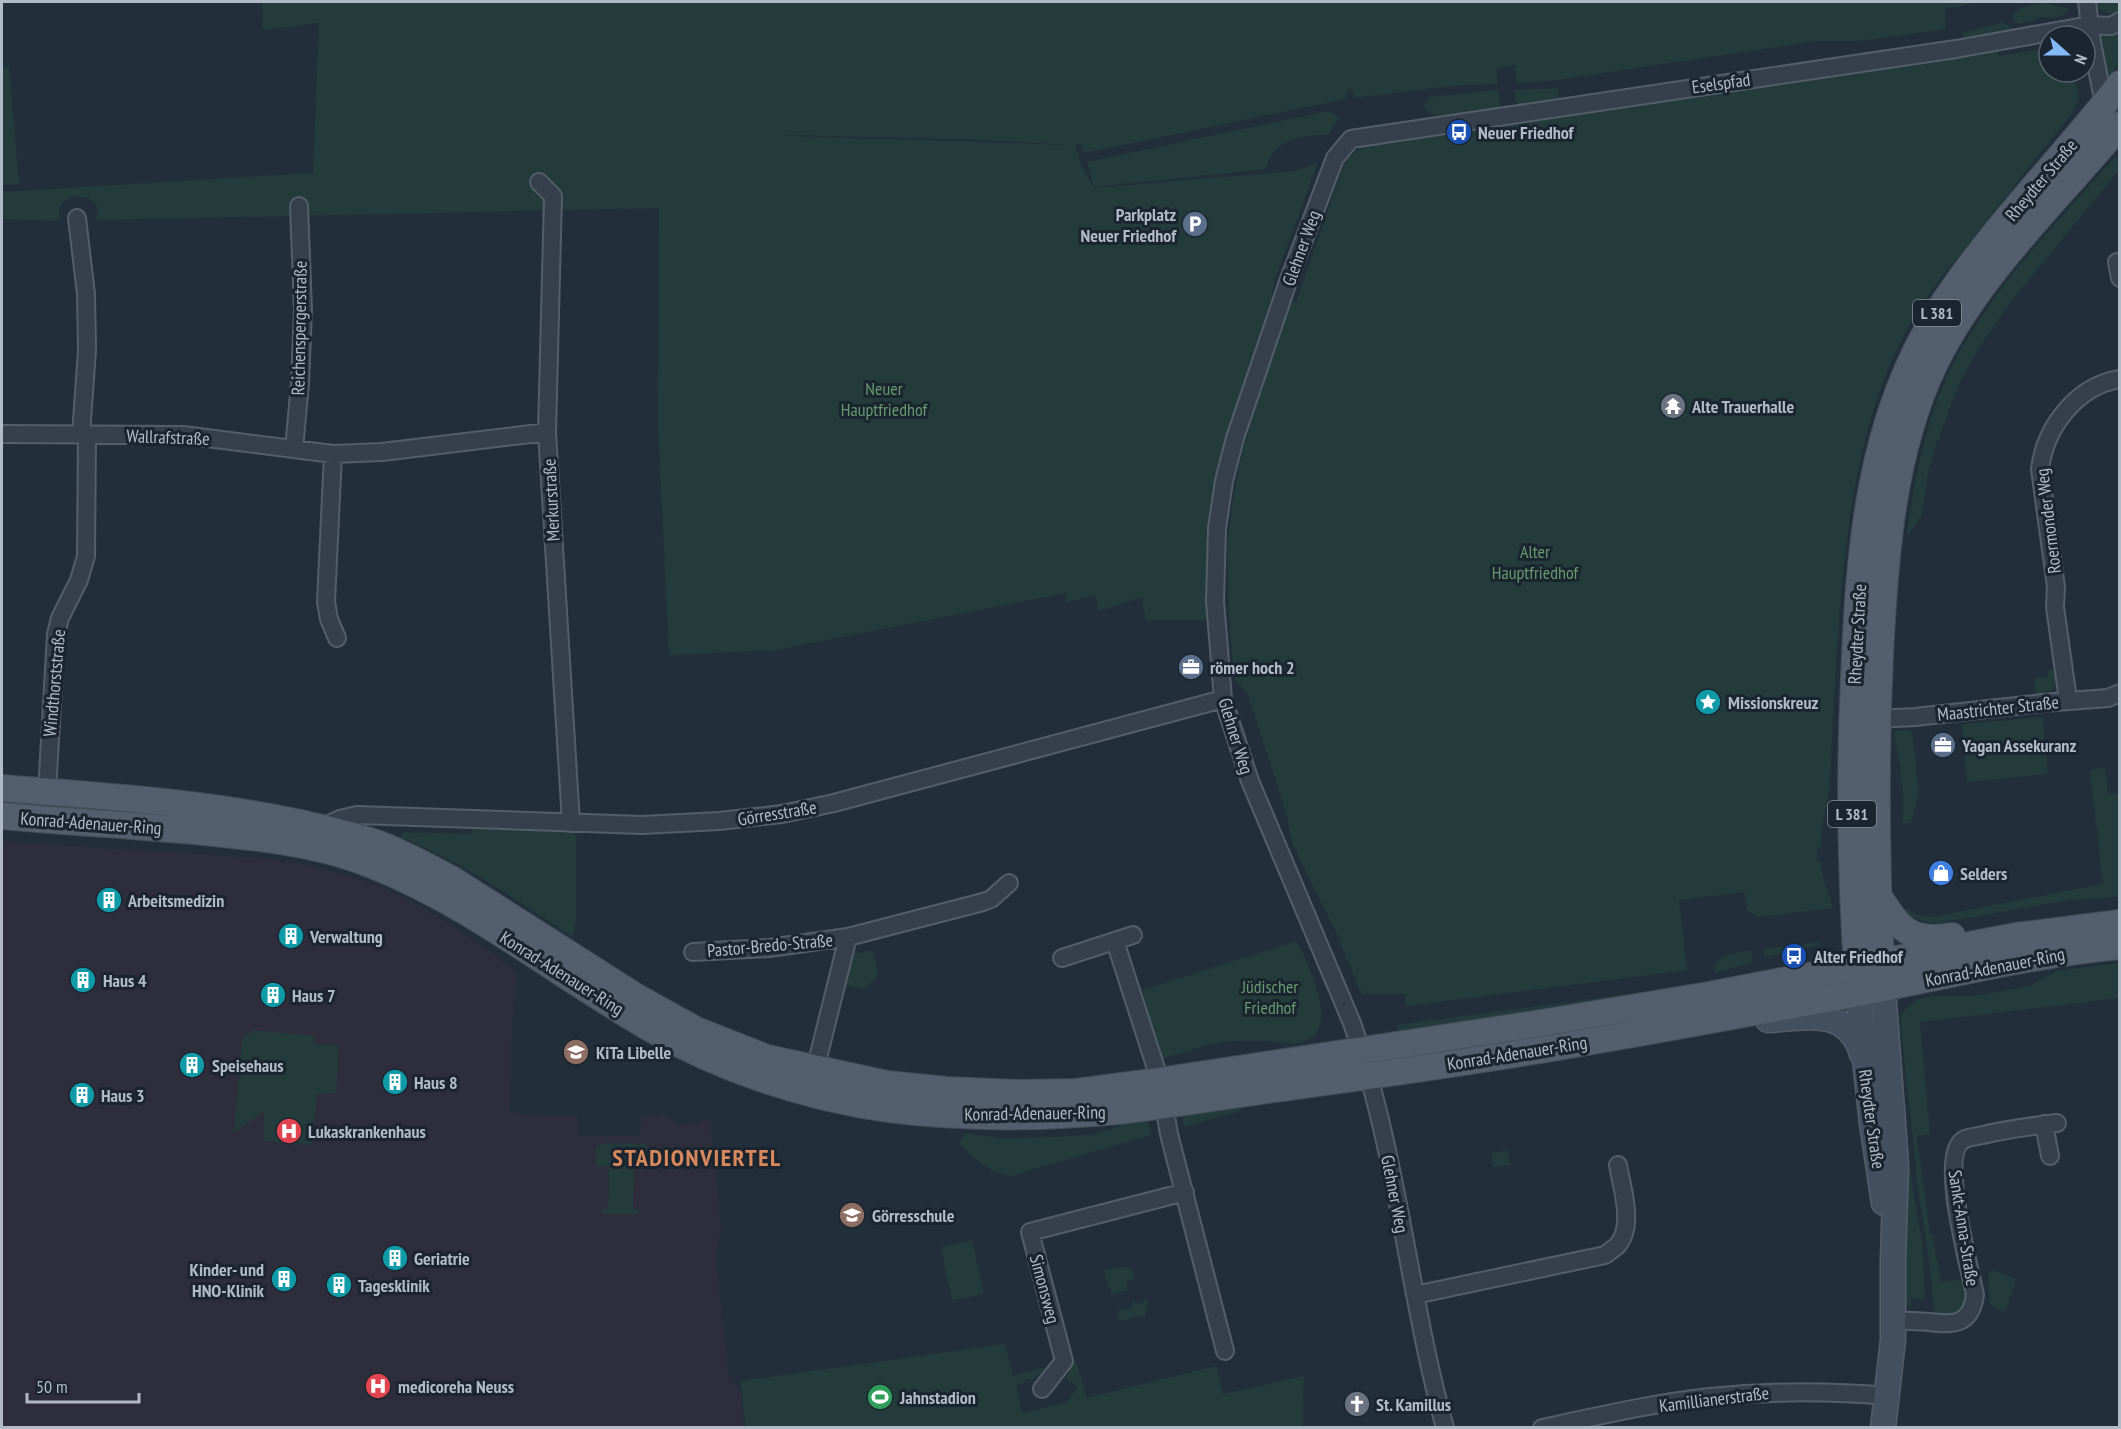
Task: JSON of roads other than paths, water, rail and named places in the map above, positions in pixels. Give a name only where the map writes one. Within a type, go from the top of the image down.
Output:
[{"type":"main road","name":"Rheydter Straße","points":[[1883,1428],[1894,1320],[1896,1164],[1870,991],[1869,965],[1852,827],[1852,724],[1861,568],[1878,455],[1893,402],[1914,354],[1938,311],[2001,227],[2120,84]]},
{"type":"main road","name":"Rheydter Straße","points":[[1869,965],[1878,895],[1876,801],[1881,626],[1893,508],[1903,458],[1916,411],[1935,364],[1959,321],[1985,283],[2120,125]]},
{"type":"main road","name":"Konrad-Adenauer-Ring","points":[[2,788],[214,807],[320,828],[378,844],[453,880],[635,996],[696,1030],[767,1058],[815,1070],[887,1084],[946,1090],[1020,1093],[1162,1093],[1369,1076],[1587,1042],[1870,991],[2032,958],[2120,946]]},
{"type":"main road","name":"Konrad-Adenauer-Ring","points":[[2,816],[231,834],[304,846],[352,857],[402,877],[460,909],[625,1014],[682,1046],[764,1079],[814,1094],[885,1108],[955,1115],[1078,1114],[1162,1093],[1362,1050],[1600,1013],[2016,936],[2120,922]]},
{"type":"main road","points":[[1878,895],[1895,921],[1905,931],[1920,938],[1937,939],[2014,924],[2069,920],[2120,922]]},
{"type":"main road","name":"Rheydter Straße","points":[[1870,991],[1864,1061],[1893,1259]]},
{"type":"main road","points":[[1724,1017],[1752,1021],[1805,1016],[1832,1019],[1853,1035],[1860,1046],[1864,1061]]},
{"type":"street","points":[[2087,2],[2090,24]]},
{"type":"street","name":"Eselspfad","points":[[2097,25],[2111,26],[2120,21]]},
{"type":"street","name":"Eselspfad","points":[[1351,139],[1956,49],[2037,34]]},
{"type":"street","points":[[2097,64],[2104,104]]},
{"type":"street","name":"Glehner Weg","points":[[1351,139],[1341,149],[1331,167],[1288,279],[1242,414],[1224,481],[1217,528],[1215,564],[1215,601],[1222,699],[1250,781],[1362,1050],[1445,1428]]},
{"type":"street","name":"Merkurstraße","points":[[539,182],[553,196],[547,432],[571,823]]},
{"type":"street","name":"Reichenspergerstraße","points":[[294,450],[303,310],[299,206]]},
{"type":"street","name":"Windthorststraße","points":[[47,792],[56,634],[63,610],[83,569],[87,545],[84,435],[86,294],[77,218]]},
{"type":"street","name":"Roermonder Weg","points":[[2068,700],[2040,469],[2042,453],[2050,432],[2074,402],[2091,390],[2112,380],[2120,379]]},
{"type":"street","name":"Wallrafstraße","points":[[2,434],[183,435],[333,454],[382,452],[547,432]]},
{"type":"street","points":[[333,454],[326,602],[329,619],[337,638]]},
{"type":"street","name":"Maastrichter Straße","points":[[1877,719],[2108,698],[2120,693]]},
{"type":"street","name":"Görresstraße","points":[[320,828],[340,819],[357,815],[642,825],[719,821],[782,814],[845,800],[1222,699]]},
{"type":"street","name":"Pastor-Bredo-Straße","points":[[693,952],[769,948],[848,937],[984,902],[991,899],[1009,883]]},
{"type":"street","points":[[1062,958],[1132,935]]},
{"type":"street","name":"Pastor-Bredo-Straße","points":[[815,1070],[848,937]]},
{"type":"street","points":[[1115,941],[1162,1093],[1169,1134],[1225,1351]]},
{"type":"street","name":"Sankt-Anna-Straße","points":[[1894,1320],[1957,1323],[1966,1318],[1971,1311],[1975,1295],[1956,1200],[1953,1159],[1956,1147],[1964,1139],[2050,1124],[2050,1156]]},
{"type":"street","points":[[1415,1295],[1605,1255],[1617,1246],[1625,1228],[1626,1217],[1618,1166]]},
{"type":"street","name":"Simonsweg","points":[[1042,1389],[1064,1361],[1030,1233],[1185,1192]]},
{"type":"street","name":"Kamillianerstraße","points":[[1542,1428],[1708,1397],[1781,1392],[1888,1396]]},
{"type":"place","name":"Neuer Friedhof","points":[[1459,132]]},
{"type":"place","name":"Parkplatz Neuer Friedhof","points":[[1195,224]]},
{"type":"place","name":"Alte Trauerhalle","points":[[1673,406]]},
{"type":"place","name":"römer hoch 2","points":[[1191,667]]},
{"type":"place","name":"Missionskreuz","points":[[1708,702]]},
{"type":"place","name":"Yagan Assekuranz","points":[[1943,745]]},
{"type":"place","name":"Selders","points":[[1941,873]]},
{"type":"place","name":"Arbeitsmedizin","points":[[109,900]]},
{"type":"place","name":"Verwaltung","points":[[291,936]]},
{"type":"place","name":"Alter Friedhof","points":[[1794,956]]},
{"type":"place","name":"Haus 4","points":[[83,980]]},
{"type":"place","name":"Haus 7","points":[[273,995]]},
{"type":"place","name":"KiTa Libelle","points":[[576,1052]]},
{"type":"place","name":"Speisehaus","points":[[192,1065]]},
{"type":"place","name":"Haus 8","points":[[395,1082]]},
{"type":"place","name":"Haus 3","points":[[82,1095]]},
{"type":"place","name":"Lukaskrankenhaus","points":[[289,1131]]},
{"type":"place","name":"Görresschule","points":[[852,1215]]},
{"type":"place","name":"Geriatrie","points":[[395,1258]]},
{"type":"place","name":"Kinder- und HNO-Klinik","points":[[284,1279]]},
{"type":"place","name":"Tagesklinik","points":[[339,1285]]},
{"type":"place","name":"medicoreha Neuss","points":[[378,1386]]},
{"type":"place","name":"Jahnstadion","points":[[880,1397]]},
{"type":"place","name":"St. Kamillus","points":[[1357,1404]]},
{"type":"district","name":"STADIONVIERTEL","points":[[697,1157]]},
{"type":"park label","name":"Neuer Hauptfriedhof","points":[[884,398]]},
{"type":"park label","name":"Alter Hauptfriedhof","points":[[1535,561]]},
{"type":"park label","name":"Jüdischer Friedhof","points":[[1270,996]]}]
